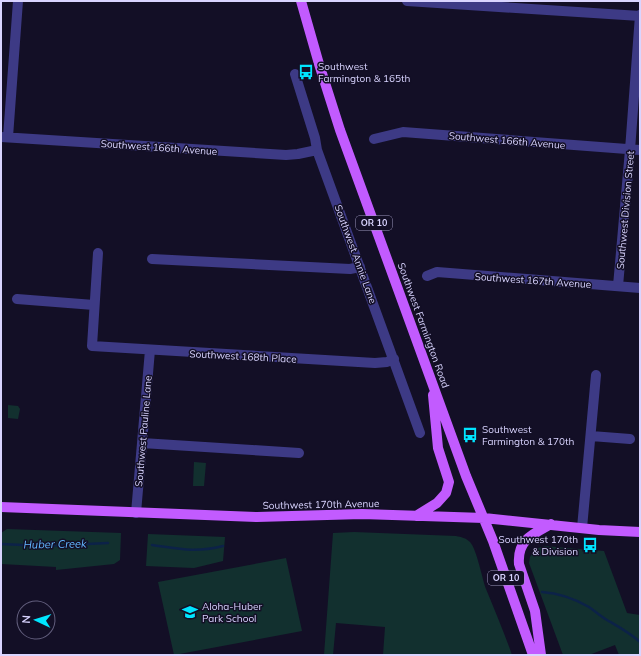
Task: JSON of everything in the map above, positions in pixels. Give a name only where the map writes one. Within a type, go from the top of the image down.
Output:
[{"type":"main road","name":"Southwest Farmington Road","points":[[301,1],[340,130],[466,476],[484,518],[534,655]]},
{"type":"main road","points":[[416,516],[438,503],[446,493],[449,482],[438,448],[432,381]]},
{"type":"main road","name":"Southwest 170th Avenue","points":[[1,508],[258,517],[342,514],[484,518],[582,528],[640,532]]},
{"type":"main road","points":[[541,655],[535,611],[518,557],[520,548],[525,541],[551,524]]},
{"type":"street","points":[[4,137],[18,1]]},
{"type":"street","points":[[407,1],[640,16]]},
{"type":"street","name":"Southwest Division Street","points":[[618,286],[635,150],[640,16]]},
{"type":"street","name":"Southwest Annie Lane","points":[[295,74],[315,138],[317,150],[420,433]]},
{"type":"street","name":"Southwest 166th Avenue","points":[[374,139],[403,132],[635,150]]},
{"type":"street","name":"Southwest 166th Avenue","points":[[4,137],[286,155],[317,150]]},
{"type":"street","points":[[17,299],[94,305],[98,253]]},
{"type":"street","points":[[152,259],[350,269],[360,267]]},
{"type":"street","name":"Southwest 167th Avenue","points":[[428,276],[437,272],[640,288]]},
{"type":"street","name":"Southwest 168th Place","points":[[94,305],[92,346],[375,363],[387,362],[394,359]]},
{"type":"street","name":"Southwest Pauline Lane","points":[[136,513],[150,350]]},
{"type":"street","points":[[582,528],[596,375]]},
{"type":"street","points":[[591,436],[630,439]]},
{"type":"street","points":[[142,443],[299,453]]},
{"type":"green space","points":[[8,405],[18,406],[20,409],[18,419],[8,418]]},
{"type":"green space","points":[[194,462],[206,463],[204,486],[193,486]]},
{"type":"green space","points":[[7,529],[121,533],[120,560],[114,564],[56,570],[56,567],[1,564],[1,533]]},
{"type":"green space","points":[[354,532],[456,536],[470,542],[475,551],[486,589],[512,655],[383,655],[385,627],[336,623],[333,655],[324,655],[333,533]]},
{"type":"green space","points":[[148,534],[225,537],[223,561],[194,568],[146,566]]},
{"type":"green space","points":[[545,546],[604,551],[627,613],[640,615],[640,655],[619,655],[615,645],[589,655],[563,655],[529,563],[530,557],[535,549]]},
{"type":"green space","points":[[286,558],[302,631],[174,655],[158,582]]},
{"type":"waterway","name":"Huber Creek","points":[[1,544],[45,546],[108,543]]},
{"type":"waterway","name":"Huber Creek","points":[[152,545],[196,550],[223,546]]},
{"type":"waterway","name":"Huber Creek","points":[[542,592],[560,595],[584,604],[640,642]]},
{"type":"place","name":"Southwest Farmington & 165th","points":[[306,72]]},
{"type":"place","name":"Southwest Farmington & 170th","points":[[470,435]]},
{"type":"place","name":"Southwest 170th & Division","points":[[590,545]]},
{"type":"place","name":"Aloha-Huber Park School","points":[[190,612]]}]
